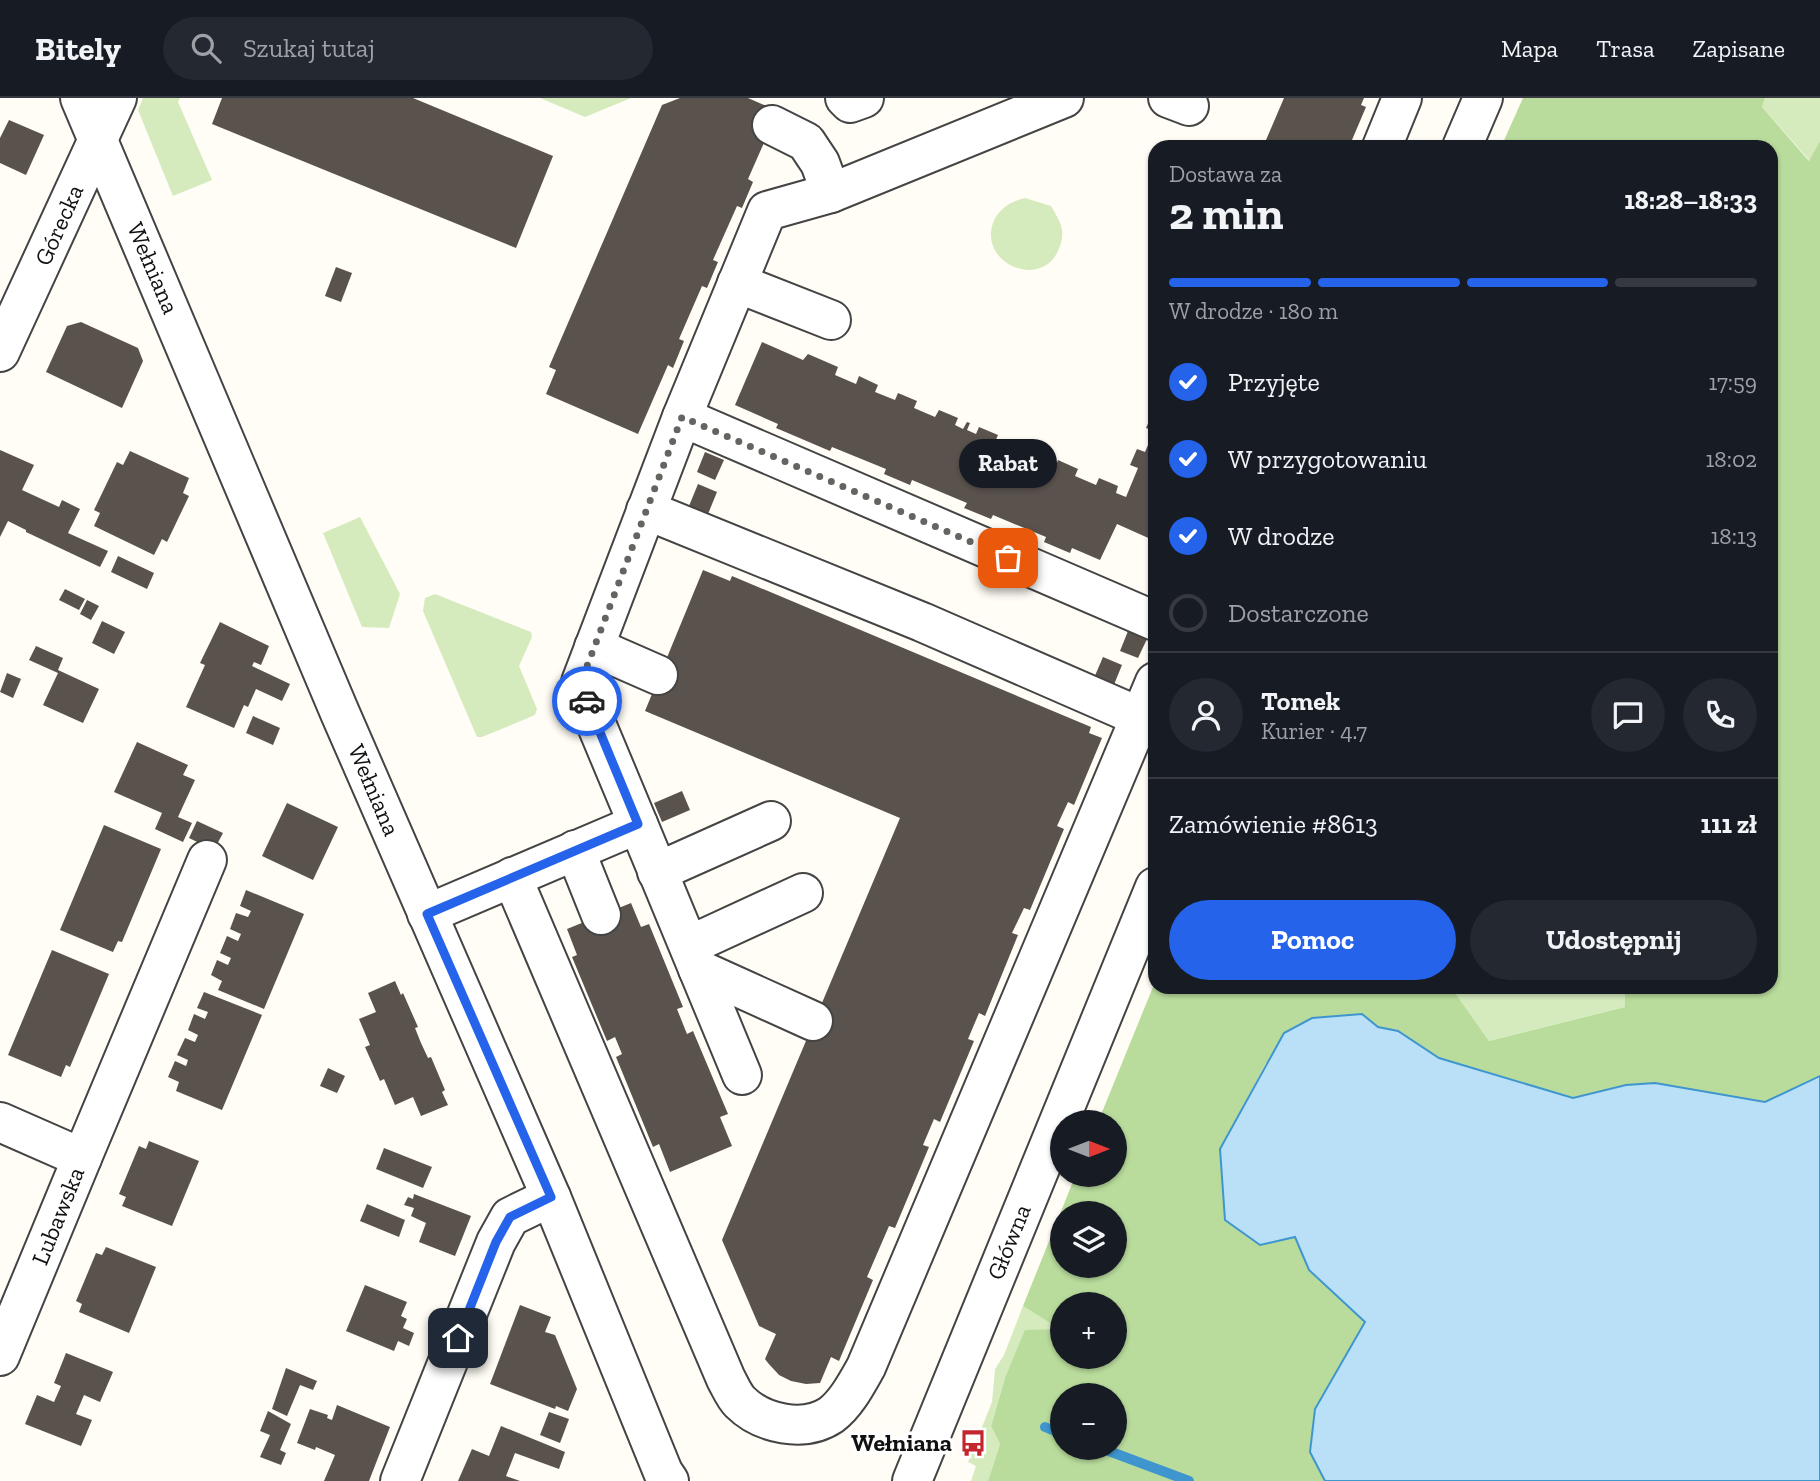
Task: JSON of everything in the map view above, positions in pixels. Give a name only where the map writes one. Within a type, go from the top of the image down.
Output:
[{"type":"street","name":"Wełniana","points":[[80,98],[427,914],[551,1197],[669,1481]]},
{"type":"street","name":"Górecka","points":[[0,352],[117,98]]},
{"type":"street","points":[[845,98],[850,103],[864,98]]},
{"type":"street","points":[[742,1075],[581,682],[682,417],[767,211],[831,193],[1064,98]]},
{"type":"street","points":[[1384,140],[1402,98]]},
{"type":"street","points":[[1465,140],[1483,98]]},
{"type":"street","points":[[772,125],[806,142],[820,163],[831,193]]},
{"type":"street","points":[[737,283],[831,320]]},
{"type":"street","points":[[682,417],[1148,618]]},
{"type":"street","points":[[646,510],[922,622],[1140,717]]},
{"type":"street","points":[[594,647],[658,675]]},
{"type":"street","points":[[512,877],[726,1379],[740,1402],[762,1416],[780,1423],[812,1423],[831,1415],[851,1393],[866,1367],[1148,698]]},
{"type":"street","points":[[657,872],[771,821]]},
{"type":"street","points":[[427,914],[638,824]]},
{"type":"street","points":[[575,850],[601,915]]},
{"type":"street","points":[[82,1158],[207,860]]},
{"type":"street","points":[[694,957],[803,893]]},
{"type":"street","name":"Główna","points":[[912,1481],[1148,904]]},
{"type":"street","points":[[694,957],[813,1021]]},
{"type":"street","name":"Lubawska","points":[[0,1122],[82,1158],[0,1356]]},
{"type":"street","points":[[400,1481],[496,1242],[510,1217],[551,1197]]},
{"type":"green space","points":[[143,98],[180,98],[178,102],[212,180],[173,196],[138,110]]},
{"type":"green space","points":[[540,98],[631,98],[585,117]]},
{"type":"green space","points":[[1523,98],[1765,98],[1762,107],[1809,161],[1820,141],[1820,1076],[1765,1102],[1655,1083],[1626,1085],[1573,1098],[1439,1058],[1398,1031],[1378,1027],[1362,1014],[1266,1063],[1220,1149],[1225,1220],[1295,1236],[1309,1270],[1365,1322],[1315,1409],[1311,1452],[1325,1481],[988,1481],[1000,1444],[991,1426],[1005,1378],[1025,1330],[1050,1329],[1050,1369],[1127,1369],[1127,1292],[1050,1292],[1050,1323],[1023,1306],[1050,1239],[1050,1278],[1127,1278],[1127,1201],[1065,1201],[1071,1187],[1127,1187],[1127,1110],[1103,1110],[1150,994],[1456,994],[1489,1041],[1625,1007],[1625,994],[1778,994],[1778,140],[1504,140]]},
{"type":"green space","points":[[1765,98],[1820,98],[1820,141],[1810,161],[1762,107]]},
{"type":"green space","points":[[1025,198],[1051,206],[1062,230],[1058,251],[1049,263],[1038,269],[1014,267],[1003,260],[995,250],[991,237],[993,223],[998,214],[1015,201]]},
{"type":"green space","points":[[360,517],[400,594],[389,628],[362,627],[323,533]]},
{"type":"green space","points":[[435,594],[531,632],[532,637],[519,666],[537,709],[535,715],[477,737],[423,611],[425,598]]},
{"type":"green space","points":[[1456,994],[1625,994],[1625,1007],[1489,1041]]},
{"type":"green space","points":[[1023,1306],[1050,1322],[1050,1339],[1005,1378],[991,1426],[1000,1444],[988,1481],[971,1481],[976,1466],[968,1462],[992,1402],[995,1369],[1004,1355]]},
{"type":"water","points":[[1362,1014],[1378,1027],[1398,1031],[1439,1058],[1573,1098],[1626,1085],[1655,1083],[1765,1102],[1820,1076],[1820,1481],[1325,1481],[1310,1452],[1315,1409],[1365,1322],[1309,1270],[1295,1237],[1260,1245],[1225,1220],[1220,1149],[1284,1033],[1312,1018]]},
{"type":"building","points":[[222,98],[413,98],[553,156],[516,248],[212,124]]},
{"type":"building","points":[[680,98],[748,98],[778,111],[748,179],[753,182],[742,208],[737,206],[713,260],[718,262],[707,288],[702,286],[679,339],[684,341],[673,368],[668,365],[638,434],[546,394],[556,370],[549,367],[662,105]]},
{"type":"building","points":[[1284,98],[1364,98],[1361,105],[1366,107],[1352,140],[1266,140]]},
{"type":"building","points":[[9,120],[44,135],[26,175],[0,163],[0,138]]},
{"type":"building","points":[[336,267],[352,273],[341,302],[325,296]]},
{"type":"building","points":[[81,322],[138,348],[143,361],[122,408],[46,372],[67,326]]},
{"type":"building","points":[[762,342],[803,360],[808,354],[838,367],[835,375],[856,384],[859,376],[878,385],[875,392],[895,400],[898,393],[917,401],[914,408],[935,417],[939,410],[958,418],[955,425],[963,429],[967,422],[970,423],[967,430],[976,434],[979,427],[998,435],[995,442],[1016,451],[1019,444],[1039,452],[1036,460],[1055,468],[1058,460],[1078,469],[1075,476],[1096,485],[1099,478],[1118,486],[1116,493],[1126,497],[1138,468],[1130,465],[1137,449],[1145,452],[1148,445],[1148,538],[1117,524],[1100,560],[1072,548],[1070,553],[1044,542],[1046,537],[993,515],[991,519],[964,508],[967,503],[912,480],[910,485],[884,474],[886,469],[832,447],[830,451],[776,428],[778,424],[735,405]]},
{"type":"building","points":[[0,450],[34,465],[22,490],[59,507],[62,500],[80,509],[68,533],[108,551],[100,567],[8,521],[0,537]]},
{"type":"building","points":[[130,451],[189,478],[183,493],[189,496],[167,542],[162,539],[154,555],[94,526],[100,513],[94,510],[117,462],[123,465]]},
{"type":"building","points":[[705,452],[724,460],[715,480],[697,472]]},
{"type":"building","points":[[698,484],[717,492],[708,514],[689,506]]},
{"type":"building","points":[[118,556],[154,573],[147,589],[111,572]]},
{"type":"building","points":[[703,570],[730,581],[732,576],[1091,727],[1089,733],[1102,738],[1074,805],[1068,802],[1057,826],[1064,829],[1030,910],[1024,908],[1012,933],[1018,935],[985,1016],[979,1013],[968,1039],[974,1041],[940,1122],[934,1119],[923,1145],[929,1147],[895,1228],[889,1226],[867,1277],[873,1280],[839,1361],[831,1357],[820,1383],[791,1381],[779,1375],[765,1359],[776,1334],[759,1326],[722,1240],[900,818],[645,711]]},
{"type":"building","points":[[65,589],[85,599],[79,610],[59,600]]},
{"type":"building","points":[[87,600],[99,606],[91,620],[80,614]]},
{"type":"building","points":[[102,621],[125,632],[114,654],[92,643]]},
{"type":"building","points":[[220,622],[269,646],[261,665],[254,662],[252,666],[290,684],[282,701],[256,689],[248,707],[244,705],[234,728],[186,707],[205,665],[200,663]]},
{"type":"building","points":[[1128,631],[1147,639],[1138,658],[1120,651]]},
{"type":"building","points":[[36,646],[63,658],[58,670],[99,689],[83,723],[43,705],[58,673],[29,660]]},
{"type":"building","points":[[1103,657],[1122,665],[1113,687],[1094,678]]},
{"type":"building","points":[[7,673],[21,679],[13,698],[0,692]]},
{"type":"building","points":[[253,716],[280,728],[273,745],[246,733]]},
{"type":"building","points":[[137,742],[188,765],[183,775],[195,780],[178,817],[192,823],[183,842],[155,829],[162,813],[114,792]]},
{"type":"building","points":[[682,791],[690,810],[662,822],[654,803]]},
{"type":"building","points":[[287,803],[338,827],[313,880],[262,856]]},
{"type":"building","points":[[197,821],[223,833],[214,850],[189,838]]},
{"type":"building","points":[[104,825],[161,849],[122,942],[118,941],[113,952],[60,930]]},
{"type":"building","points":[[246,890],[304,914],[264,1009],[218,990],[222,981],[211,975],[217,960],[228,965],[231,958],[220,953],[227,936],[238,941],[241,934],[230,929],[236,913],[248,917],[251,911],[240,906]]},
{"type":"building","points":[[631,903],[641,927],[649,924],[683,1007],[677,1009],[687,1034],[693,1031],[728,1114],[720,1117],[732,1146],[670,1172],[659,1144],[653,1147],[616,1057],[622,1054],[615,1037],[607,1041],[572,957],[577,955],[567,929]]},
{"type":"building","points":[[52,950],[109,974],[70,1067],[66,1065],[61,1077],[8,1055]]},
{"type":"building","points":[[395,981],[418,1027],[415,1028],[428,1058],[431,1057],[445,1090],[442,1092],[448,1105],[421,1116],[413,1097],[395,1105],[384,1079],[380,1081],[365,1047],[370,1045],[359,1019],[376,1012],[368,993]]},
{"type":"building","points":[[204,992],[262,1015],[222,1110],[176,1091],[179,1082],[168,1077],[175,1061],[186,1066],[188,1060],[177,1055],[185,1038],[195,1042],[198,1035],[188,1030],[194,1014],[205,1019],[208,1012],[197,1008]]},
{"type":"building","points":[[328,1068],[345,1076],[337,1093],[320,1086]]},
{"type":"building","points":[[149,1141],[199,1161],[172,1226],[122,1206],[126,1197],[119,1194],[139,1146],[146,1149]]},
{"type":"building","points":[[384,1148],[432,1167],[423,1188],[376,1169]]},
{"type":"building","points":[[414,1194],[471,1216],[455,1256],[419,1242],[426,1223],[411,1216],[414,1208],[404,1205],[408,1197],[413,1199]]},
{"type":"building","points":[[367,1204],[405,1220],[399,1237],[360,1221]]},
{"type":"building","points":[[106,1247],[156,1267],[129,1333],[79,1312],[82,1304],[76,1301],[96,1253],[102,1255]]},
{"type":"building","points":[[365,1285],[407,1302],[401,1316],[407,1319],[403,1328],[414,1333],[409,1346],[398,1341],[394,1351],[346,1331]]},
{"type":"building","points":[[520,1305],[551,1317],[545,1332],[555,1335],[577,1389],[568,1411],[556,1406],[555,1409],[490,1384]]},
{"type":"building","points":[[66,1353],[113,1372],[100,1402],[84,1395],[76,1414],[92,1420],[81,1446],[25,1424],[37,1395],[54,1402],[61,1386],[54,1383]]},
{"type":"building","points":[[286,1368],[317,1381],[313,1390],[300,1385],[287,1416],[272,1409]]},
{"type":"building","points":[[337,1405],[390,1427],[369,1481],[324,1481],[335,1455],[297,1443],[310,1409],[328,1415],[327,1418],[332,1420]]},
{"type":"building","points":[[268,1411],[291,1424],[280,1450],[286,1453],[281,1465],[260,1457],[270,1435],[260,1431]]},
{"type":"building","points":[[549,1412],[569,1419],[560,1443],[540,1435]]},
{"type":"building","points":[[501,1426],[565,1452],[559,1469],[515,1453],[506,1476],[520,1481],[458,1481],[472,1449],[489,1456]]},
{"type":"waterway","points":[[1045,1427],[1050,1429]]},
{"type":"waterway","points":[[1127,1458],[1189,1481]]},
{"type":"way so far","points":[[587,701],[581,682],[682,417],[1008,558]]},
{"type":"place","name":"Rabat","points":[[1008,558]]},
{"type":"place","name":"Wełniana","points":[[973,1443]]},
{"type":"route","points":[[458,1338],[496,1242],[510,1217],[551,1197],[427,914],[638,824],[587,701]]}]
